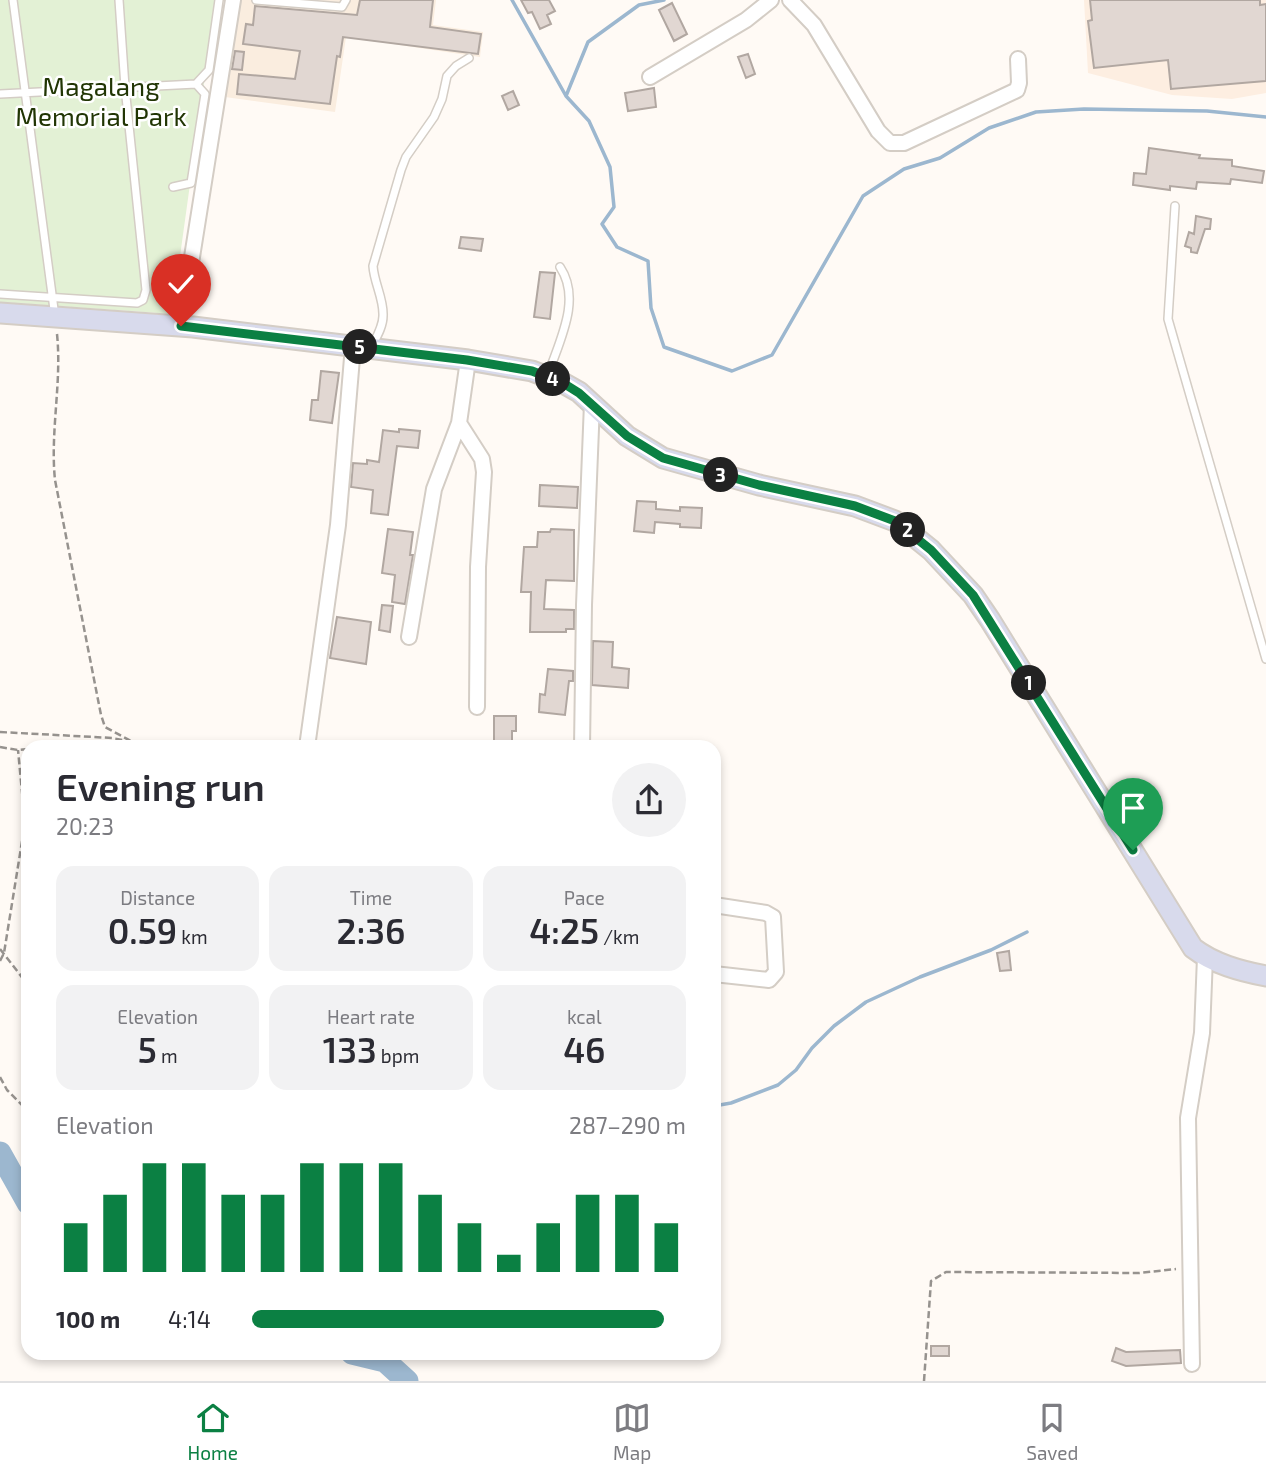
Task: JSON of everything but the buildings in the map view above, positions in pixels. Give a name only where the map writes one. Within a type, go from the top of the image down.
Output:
[{"type":"street","points":[[181,326],[233,0]]},
{"type":"street","points":[[650,77],[746,20],[771,0]]},
{"type":"street","points":[[790,0],[814,24],[878,131],[890,143],[904,143],[1017,90],[1017,59]]},
{"type":"street","points":[[0,313],[53,308],[510,366],[563,383],[592,403],[627,436],[663,458],[759,485],[874,512],[895,521],[931,550],[973,595],[1193,948],[1205,957],[1266,976]]},
{"type":"street","points":[[308,740],[362,347]]},
{"type":"street","points":[[409,637],[434,489],[459,423],[467,360]]},
{"type":"street","points":[[582,740],[592,403]]},
{"type":"street","points":[[459,423],[479,453],[484,472],[478,568],[477,707]]},
{"type":"street","points":[[721,906],[766,913],[773,917],[776,972],[769,980],[721,975]]},
{"type":"street","points":[[1192,1364],[1188,1118],[1202,1033],[1205,957]]},
{"type":"lane","points":[[13,0],[53,308]]},
{"type":"lane","points":[[0,294],[53,308],[137,303],[143,300],[146,290],[119,0]]},
{"type":"lane","points":[[0,94],[196,84],[209,70],[219,0]]},
{"type":"lane","points":[[256,0],[342,7],[346,0]]},
{"type":"lane","points":[[362,347],[381,327],[384,315],[374,282],[373,266],[401,170],[406,157],[434,117],[442,99],[447,76],[469,58]]},
{"type":"lane","points":[[173,187],[191,183],[205,94],[196,84]]},
{"type":"lane","points":[[1175,206],[1168,319],[1266,659]]},
{"type":"lane","points":[[547,376],[570,305],[568,279],[560,267]]},
{"type":"path","points":[[53,308],[59,385],[53,458],[55,480],[101,715],[105,727],[129,740]]},
{"type":"path","points":[[0,732],[64,734],[121,740]]},
{"type":"path","points":[[0,747],[21,750]]},
{"type":"path","points":[[18,750],[21,781]]},
{"type":"path","points":[[0,961],[4,953],[21,848]]},
{"type":"path","points":[[0,949],[21,976]]},
{"type":"path","points":[[0,1077],[7,1090],[21,1104]]},
{"type":"path","points":[[924,1381],[931,1281],[946,1272],[1139,1273],[1190,1269]]},
{"type":"shaded area","points":[[238,0],[436,0],[433,25],[483,32],[480,57],[346,37],[335,112],[225,97]]},
{"type":"shaded area","points":[[1084,0],[1266,0],[1266,93],[1232,99],[1172,95],[1088,73]]},
{"type":"green space","name":"Magalang Memorial Park","points":[[0,0],[219,0],[210,40],[172,314],[0,302]]},
{"type":"waterway","points":[[512,0],[566,96],[589,121],[610,167],[614,207],[602,224],[617,247],[648,261],[651,308],[664,347],[732,371],[772,355],[863,196],[904,169],[940,158],[989,128],[1036,112],[1084,109],[1207,111],[1266,117]]},
{"type":"waterway","points":[[566,96],[588,42],[639,5],[664,0]]},
{"type":"waterway","points":[[721,1105],[778,1085],[796,1070],[812,1048],[834,1026],[866,1002],[920,977],[991,950],[1027,932]]},
{"type":"waterway","points":[[0,1153],[21,1190]]},
{"type":"waterway","points":[[381,1360],[407,1381]]},
{"type":"route","points":[[181,326],[467,360],[532,371],[563,383],[579,393],[627,436],[663,458],[759,485],[855,506],[895,521],[931,550],[973,595],[1133,850]]}]
